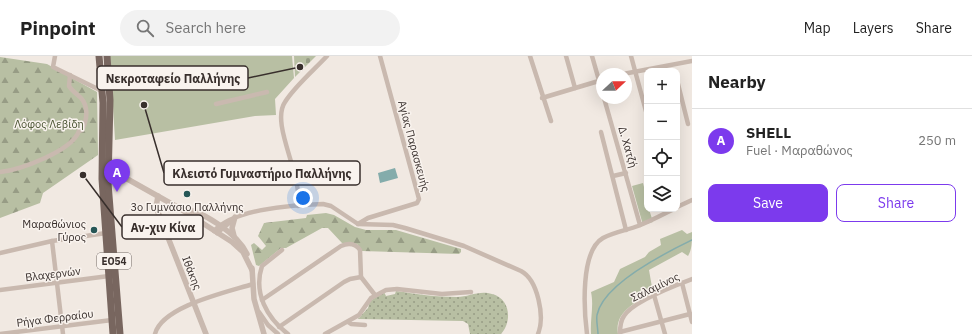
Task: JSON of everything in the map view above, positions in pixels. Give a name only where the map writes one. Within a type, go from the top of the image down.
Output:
[{"type":"main road","name":"ΕΟ54","points":[[99,56],[106,167],[106,233],[113,334]]},
{"type":"main road","name":"ΕΟ54","points":[[107,56],[110,100],[106,167],[120,334]]},
{"type":"street","points":[[55,56],[53,67],[102,91]]},
{"type":"street","points":[[298,206],[298,186],[283,134],[281,118],[285,102],[327,56]]},
{"type":"street","name":"Αγίας Παρασκευής","points":[[358,224],[371,216],[417,203],[419,199],[380,56]]},
{"type":"street","points":[[530,56],[542,98],[551,121]]},
{"type":"street","points":[[566,56],[575,88]]},
{"type":"street","points":[[592,56],[596,68]]},
{"type":"street","points":[[631,56],[644,104]]},
{"type":"street","points":[[674,68],[692,61]]},
{"type":"street","points":[[632,72],[644,71]]},
{"type":"street","points":[[0,172],[19,168],[54,153],[76,139],[87,118],[82,100],[69,86],[70,75]]},
{"type":"street","points":[[542,98],[596,82]]},
{"type":"street","points":[[216,104],[267,92]]},
{"type":"street","points":[[680,92],[688,124]]},
{"type":"street","name":"Δ. Χατζή","points":[[606,104],[640,225]]},
{"type":"street","points":[[601,132],[626,230]]},
{"type":"street","points":[[106,167],[179,208],[216,232],[240,249],[252,268]]},
{"type":"street","points":[[613,176],[626,173]]},
{"type":"street","name":"Ιθάκης","points":[[158,196],[156,207],[206,334]]},
{"type":"street","points":[[680,206],[692,200]]},
{"type":"street","points":[[216,232],[221,226],[235,217],[249,212],[298,206],[328,205],[358,224],[393,225],[464,246],[526,273],[534,284],[541,314],[541,324],[538,334]]},
{"type":"street","points":[[179,208],[195,212],[221,226],[234,236],[244,248],[252,268],[256,307],[264,334]]},
{"type":"street","points":[[587,334],[584,301],[590,256],[594,247],[602,238],[640,225],[668,212]]},
{"type":"street","points":[[234,236],[232,228],[235,217]]},
{"type":"street","points":[[0,253],[52,240],[106,233]]},
{"type":"street","points":[[52,240],[63,334]]},
{"type":"street","points":[[262,300],[345,244],[355,245],[360,250],[361,277],[375,295]]},
{"type":"street","points":[[282,250],[262,266],[260,291],[267,313],[279,327],[288,334]]},
{"type":"street","name":"Βλαχερνών","points":[[0,290],[109,276]]},
{"type":"street","points":[[279,327],[346,280],[361,277]]},
{"type":"street","name":"Σαλαμίνος","points":[[620,333],[621,321],[625,313],[654,295],[692,279]]},
{"type":"street","points":[[682,282],[692,322]]},
{"type":"street","points":[[155,334],[158,328],[171,314],[193,304],[253,284]]},
{"type":"street","points":[[325,334],[362,313],[375,295],[392,289],[433,294],[470,292]]},
{"type":"street","points":[[654,295],[665,334]]},
{"type":"street","points":[[256,307],[265,321],[278,334]]},
{"type":"street","points":[[620,333],[690,314]]},
{"type":"street","name":"Ρήγα Φερραίου","points":[[0,334],[112,320]]},
{"type":"street","points":[[348,322],[351,324],[365,325]]},
{"type":"green space","points":[[110,56],[292,56],[294,78],[275,99],[276,115],[255,116],[115,140]]},
{"type":"green space","points":[[294,56],[316,56],[295,77]]},
{"type":"green space","name":"Λόφος Λεβίδη","points":[[0,57],[47,64],[97,92],[98,155],[43,193],[40,203],[0,218]]},
{"type":"green space","points":[[643,183],[644,212],[650,212],[653,222],[643,225],[632,186]]},
{"type":"green space","points":[[326,213],[334,215],[355,227],[366,230],[396,230],[461,249],[461,252],[459,254],[362,251],[357,244],[342,243],[328,228],[322,228],[286,248],[281,248],[259,266],[256,265],[251,245],[254,243],[262,250],[266,246],[258,236],[264,223],[306,218],[307,215]]},
{"type":"green space","points":[[682,230],[687,234],[692,232],[691,248],[688,256],[682,252],[649,270],[653,293],[628,308],[623,313],[618,326],[618,334],[591,334],[591,292],[614,282],[620,269],[645,257],[649,252],[661,245],[660,239]]},
{"type":"green space","points":[[396,291],[449,297],[461,297],[478,293],[492,294],[503,301],[506,306],[508,311],[507,323],[501,334],[470,334],[468,324],[463,321],[358,319],[368,308],[370,301],[384,292],[386,296],[395,294]]},
{"type":"water","points":[[395,168],[398,178],[380,183],[378,173]]},
{"type":"waterway","points":[[598,334],[597,315],[602,303],[611,292],[623,281],[652,261],[692,240]]},
{"type":"place","name":"Νεκροταφείο Παλλήνης","points":[[300,67]]},
{"type":"place","name":"Κλειστό Γυμναστήριο Παλλήνης","points":[[144,105]]},
{"type":"place","name":"Αν-χιν Κίνα","points":[[83,175]]},
{"type":"place","name":"SHELL","points":[[117,192]]},
{"type":"place","name":"3ο Γυμνάσιο Παλλήνης","points":[[187,194]]},
{"type":"place","name":"Μαραθώνιος Γύρος","points":[[94,230]]}]
